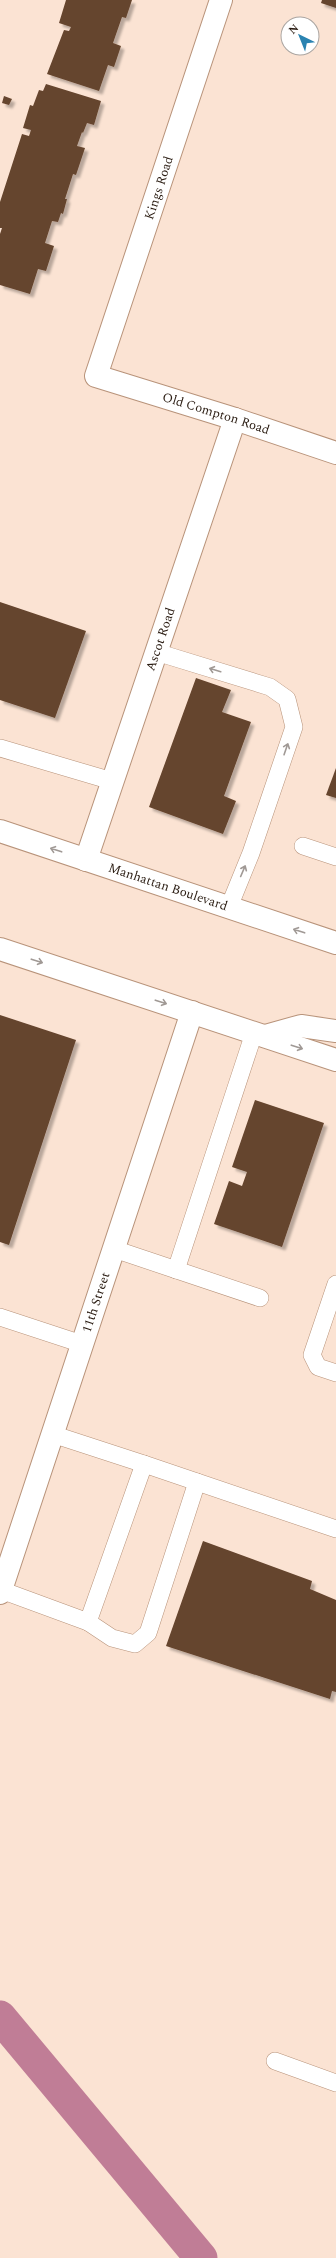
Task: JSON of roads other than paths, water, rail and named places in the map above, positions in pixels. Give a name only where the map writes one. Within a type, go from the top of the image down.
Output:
[{"type":"street","name":"Kings Road","points":[[96,376],[221,0]]},
{"type":"street","name":"Old Compton Road","points":[[96,376],[235,419],[336,453]]},
{"type":"street","name":"Ascot Road","points":[[86,860],[235,419]]},
{"type":"street","name":"Manhattan Boulevard","points":[[0,831],[336,943]]},
{"type":"street","points":[[0,949],[336,1060]]},
{"type":"street","name":"11th Street","points":[[0,1592],[192,1012]]},
{"type":"street","points":[[259,1035],[301,1026],[336,1031]]},
{"type":"lane","points":[[156,652],[270,687],[287,699],[294,727],[251,853],[229,908]]},
{"type":"lane","points":[[0,748],[112,782]]},
{"type":"lane","points":[[303,846],[336,857]]},
{"type":"lane","points":[[176,1270],[259,1035]]},
{"type":"lane","points":[[114,1249],[260,1298]]},
{"type":"lane","points":[[336,1284],[312,1355],[318,1367],[336,1373]]},
{"type":"lane","points":[[0,1317],[82,1344]]},
{"type":"lane","points":[[52,1434],[336,1529]]},
{"type":"lane","points":[[88,1622],[144,1464]]},
{"type":"lane","points":[[0,1592],[88,1622],[112,1638],[135,1644],[148,1632],[197,1482]]},
{"type":"lane","points":[[275,2061],[336,2083]]},
{"type":"waterway","points":[[0,2017],[201,2258]]}]
